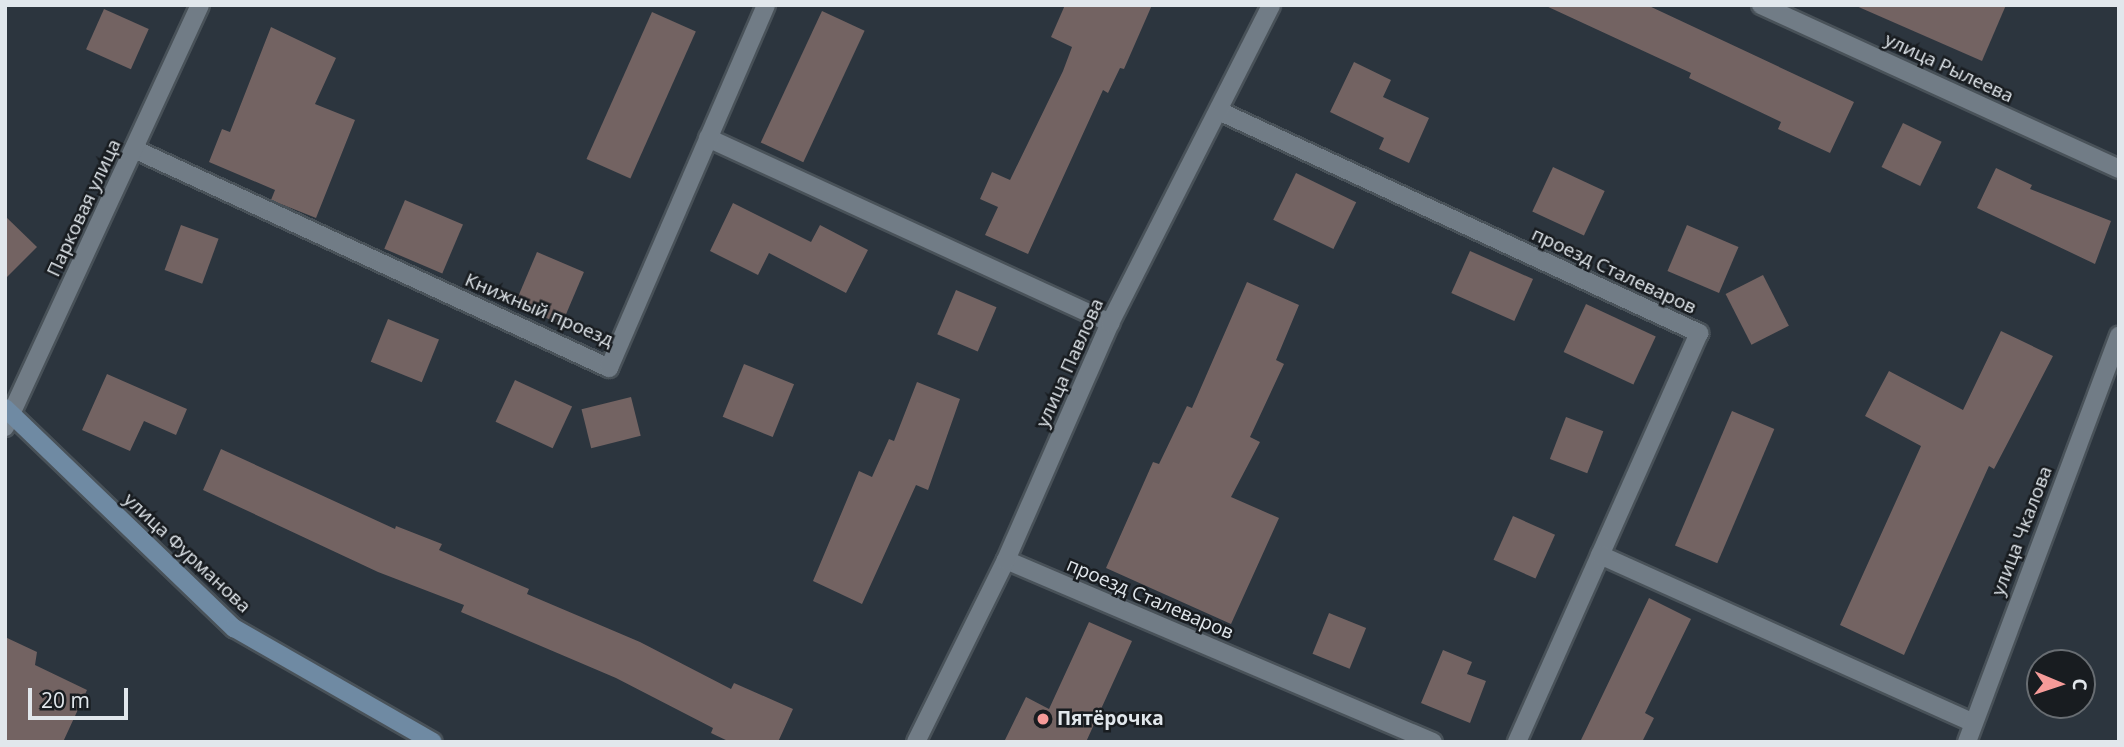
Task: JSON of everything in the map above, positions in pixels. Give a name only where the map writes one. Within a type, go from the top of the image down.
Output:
[{"type":"street","name":"Книжный проезд","points":[[134,149],[608,368],[765,5]]},
{"type":"street","name":"улица Павлова","points":[[916,742],[1006,560],[1110,323],[1221,112],[1271,5]]},
{"type":"street","name":"улица Рылеева","points":[[1761,5],[2119,169]]},
{"type":"street","name":"Парковая улица","points":[[7,417],[134,149],[193,7]]},
{"type":"street","name":"проезд Сталеваров","points":[[1221,112],[1699,333],[1517,742]]},
{"type":"street","points":[[708,138],[1110,323]]},
{"type":"street","name":"улица Чкалова","points":[[1967,742],[2119,336]]},
{"type":"street","name":"улица Фурманова","points":[[7,417],[234,628],[433,742]]},
{"type":"street","points":[[1600,555],[1972,723]]},
{"type":"street","name":"проезд Сталеваров","points":[[1006,560],[1433,742]]},
{"type":"building","points":[[1065,5],[1152,5],[1124,69],[1120,68],[1108,93],[1103,90],[1028,254],[985,235],[998,207],[980,199],[992,172],[1010,180],[1063,71],[1072,47],[1051,37]]},
{"type":"building","points":[[1544,5],[1647,5],[1854,102],[1830,153],[1778,129],[1781,122],[1689,78],[1691,73]]},
{"type":"building","points":[[1854,5],[2006,5],[1982,61]]},
{"type":"building","points":[[104,9],[149,29],[131,69],[86,49]]},
{"type":"building","points":[[822,11],[865,31],[803,162],[761,142]]},
{"type":"building","points":[[652,12],[696,32],[630,179],[587,159]]},
{"type":"building","points":[[271,27],[336,58],[315,104],[355,120],[316,218],[271,200],[275,190],[209,162],[222,129],[230,132]]},
{"type":"building","points":[[1354,62],[1391,80],[1383,97],[1429,118],[1409,163],[1379,149],[1384,138],[1330,112]]},
{"type":"building","points":[[1903,123],[1942,142],[1920,186],[1882,167]]},
{"type":"building","points":[[1553,167],[1605,191],[1584,235],[1532,211]]},
{"type":"building","points":[[1996,168],[2032,185],[2030,189],[2111,221],[2095,264],[1977,208]]},
{"type":"building","points":[[1296,173],[1356,202],[1333,249],[1273,220]]},
{"type":"building","points":[[405,200],[463,225],[442,273],[384,249]]},
{"type":"building","points":[[733,203],[811,242],[820,225],[868,250],[846,293],[769,253],[758,275],[710,251]]},
{"type":"building","points":[[5,216],[37,247],[5,279]]},
{"type":"building","points":[[181,225],[219,239],[202,284],[165,270]]},
{"type":"building","points":[[1687,225],[1739,247],[1719,293],[1667,271]]},
{"type":"building","points":[[1470,251],[1533,279],[1514,321],[1451,293]]},
{"type":"building","points":[[537,252],[584,272],[562,324],[515,304]]},
{"type":"building","points":[[1763,275],[1789,326],[1751,345],[1726,294]]},
{"type":"building","points":[[1247,282],[1299,305],[1276,360],[1284,364],[1250,437],[1260,442],[1231,497],[1279,518],[1231,624],[1106,568],[1153,462],[1159,464],[1187,406],[1192,408]]},
{"type":"building","points":[[956,290],[997,307],[978,351],[937,334]]},
{"type":"building","points":[[1586,304],[1656,337],[1633,385],[1564,352]]},
{"type":"building","points":[[388,319],[439,340],[422,382],[371,362]]},
{"type":"building","points":[[2001,331],[2053,356],[1994,469],[1989,466],[1904,655],[1840,625],[1921,446],[1865,416],[1889,371],[1963,410]]},
{"type":"building","points":[[744,364],[794,384],[773,437],[723,417]]},
{"type":"building","points":[[107,374],[187,409],[176,435],[144,421],[130,451],[82,430]]},
{"type":"building","points":[[515,380],[572,407],[553,448],[496,422]]},
{"type":"building","points":[[917,382],[960,399],[928,490],[916,485],[862,604],[813,581],[859,471],[872,477],[889,439],[894,441]]},
{"type":"building","points":[[631,397],[641,436],[591,448],[582,409]]},
{"type":"building","points":[[1732,411],[1774,429],[1717,563],[1675,545]]},
{"type":"building","points":[[1566,417],[1603,431],[1587,473],[1550,459]]},
{"type":"building","points":[[221,449],[395,529],[396,526],[442,544],[439,550],[529,589],[527,594],[640,642],[731,689],[734,683],[793,709],[778,742],[730,742],[711,733],[713,728],[616,678],[461,612],[464,605],[378,572],[203,490]]},
{"type":"building","points":[[1513,516],[1555,535],[1535,579],[1493,560]]},
{"type":"building","points":[[1649,598],[1691,619],[1645,713],[1654,718],[1642,742],[1580,742]]},
{"type":"building","points":[[1329,613],[1366,628],[1350,669],[1313,654]]},
{"type":"building","points":[[1089,622],[1132,641],[1086,742],[1004,742],[1026,697],[1049,709]]},
{"type":"building","points":[[5,637],[37,652],[35,665],[87,690],[63,742],[5,742]]},
{"type":"building","points":[[1443,650],[1472,662],[1467,674],[1486,681],[1470,723],[1421,703]]},
{"type":"place","name":"Пятёрочка","points":[[1043,719]]}]
